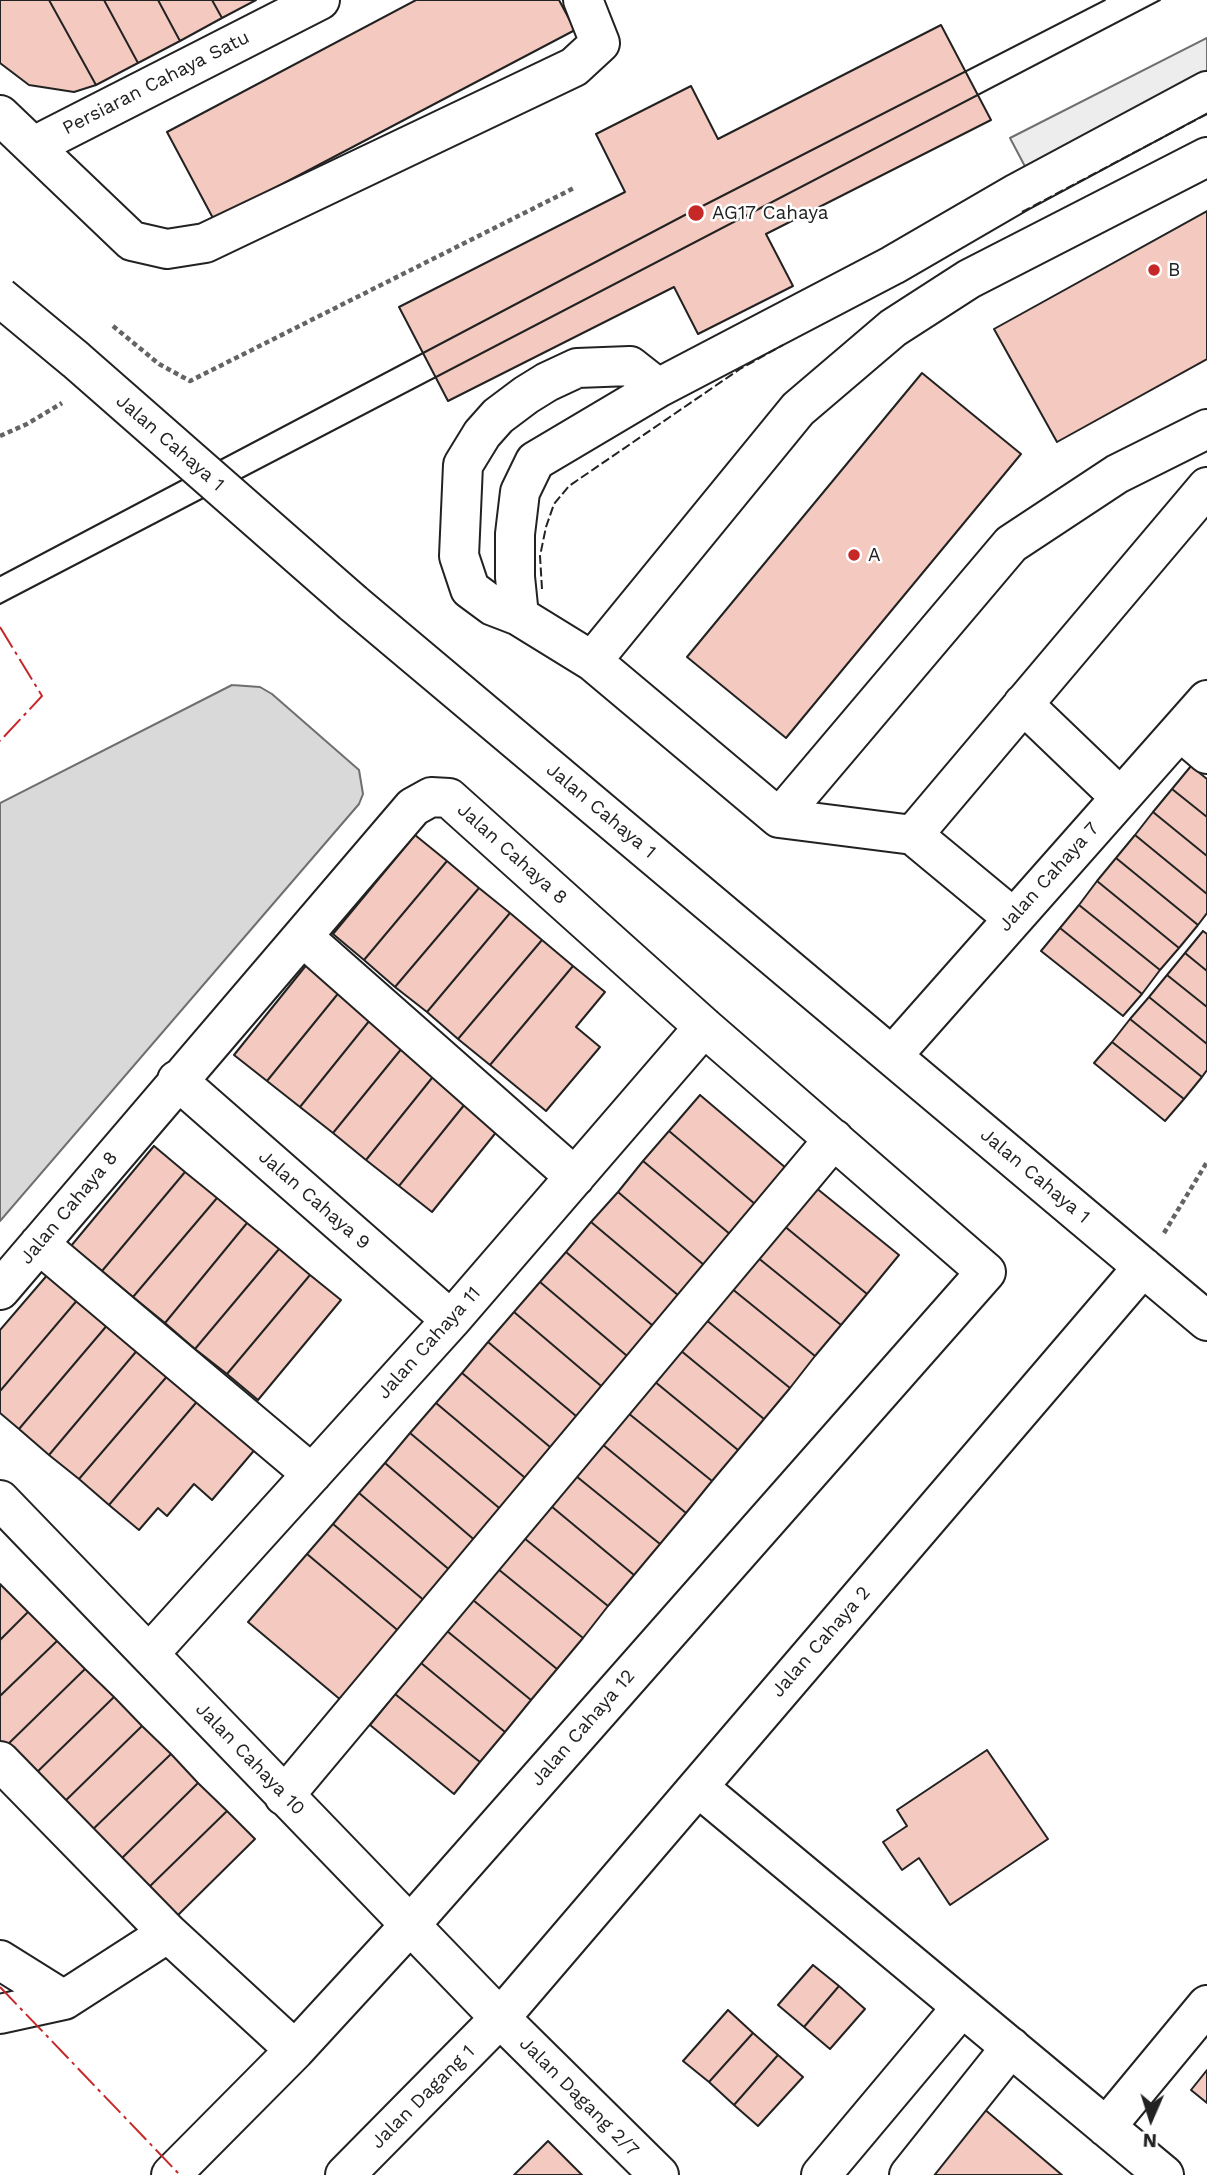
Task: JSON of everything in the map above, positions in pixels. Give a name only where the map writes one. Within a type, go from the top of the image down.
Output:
[{"type":"street","name":"Persiaran Cahaya Satu","points":[[34,146],[320,0]]},
{"type":"street","points":[[0,115],[132,242],[167,249],[205,243],[574,67],[600,43],[583,0]]},
{"type":"street","points":[[519,616],[515,534],[520,492],[535,461],[658,388],[893,265],[1017,193],[1207,90]]},
{"type":"street","points":[[592,662],[798,409],[893,328],[969,279],[1207,157]]},
{"type":"street","name":"Jalan Cahaya 1","points":[[0,297],[76,360],[353,603],[1207,1321]]},
{"type":"street","points":[[658,388],[630,366],[578,368],[547,382],[498,416],[482,434],[463,465],[459,555],[470,589],[493,606],[519,616],[592,662],[779,817],[913,835],[1013,917]]},
{"type":"street","points":[[779,817],[1011,544],[1117,474],[1207,429]]},
{"type":"street","points":[[913,835],[1207,486]]},
{"type":"street","name":"Jalan Cahaya 7","points":[[892,1056],[1121,797],[1193,742],[1207,700]]},
{"type":"street","points":[[1023,704],[1121,797]]},
{"type":"street","name":"Jalan Cahaya 8","points":[[0,1290],[413,807],[431,797],[449,798],[704,1027],[986,1272]]},
{"type":"street","points":[[303,937],[575,1177]]},
{"type":"street","name":"Jalan Cahaya 11","points":[[149,1654],[451,1320],[704,1027]]},
{"type":"street","name":"Jalan Cahaya 9","points":[[177,1080],[451,1320]]},
{"type":"street","points":[[284,1796],[834,1139]]},
{"type":"street","points":[[38,1244],[313,1474]]},
{"type":"street","name":"Jalan Cahaya 2","points":[[500,2018],[1143,1267]]},
{"type":"street","name":"Jalan Cahaya 12","points":[[171,2175],[295,2050],[410,1925],[986,1272]]},
{"type":"street","name":"Jalan Cahaya 10","points":[[0,1500],[500,2018]]},
{"type":"street","points":[[0,1761],[169,1933],[295,2050]]},
{"type":"street","points":[[698,1787],[1164,2175]]},
{"type":"street","points":[[0,2014],[64,2000],[169,1933]]},
{"type":"street","points":[[0,1960],[64,2000]]},
{"type":"street","points":[[1106,2127],[1207,2005]]},
{"type":"street","points":[[821,2175],[962,2007]]},
{"type":"street","name":"Jalan Dagang 1","points":[[345,2175],[500,2018]]},
{"type":"street","name":"Jalan Dagang 2/7","points":[[500,2018],[659,2175]]},
{"type":"street","points":[[909,2175],[1011,2047]]},
{"type":"path","points":[[113,326],[159,364],[190,381],[576,187]]},
{"type":"path","points":[[0,436],[27,424],[69,398]]},
{"type":"path","points":[[1143,1267],[1207,1162]]},
{"type":"shaded area","points":[[1207,38],[1207,106],[1038,191],[1010,138]]},
{"type":"shaded area","points":[[232,685],[260,687],[272,694],[359,770],[363,794],[359,804],[0,1221],[0,803]]},
{"type":"building","points":[[0,0],[49,0],[96,85],[74,92],[29,85],[0,63]]},
{"type":"building","points":[[49,0],[104,0],[138,63],[96,85]]},
{"type":"building","points":[[104,0],[158,0],[180,41],[138,63]]},
{"type":"building","points":[[158,0],[212,0],[222,18],[180,41]]},
{"type":"building","points":[[212,0],[256,0],[222,18]]},
{"type":"building","points":[[416,0],[559,0],[575,30],[214,220],[167,132]]},
{"type":"building","name":"AG17 Cahaya","points":[[941,25],[991,120],[766,234],[793,286],[698,334],[674,287],[448,401],[399,307],[625,192],[596,134],[691,86],[718,139]]},
{"type":"building","name":"B","points":[[1207,211],[1207,359],[1057,442],[994,329]]},
{"type":"building","name":"A","points":[[922,373],[1021,454],[786,738],[687,657]]},
{"type":"building","points":[[1191,766],[1207,779],[1207,817],[1172,789]]},
{"type":"building","points":[[1172,789],[1207,817],[1207,856],[1153,812]]},
{"type":"building","points":[[1153,812],[1207,856],[1207,894],[1135,835]]},
{"type":"building","points":[[415,835],[447,861],[364,960],[333,934]]},
{"type":"building","points":[[1135,835],[1207,894],[1207,913],[1198,925],[1116,858]]},
{"type":"building","points":[[1116,858],[1198,925],[1179,948],[1097,881]]},
{"type":"building","points":[[447,861],[479,888],[395,987],[364,960]]},
{"type":"building","points":[[1097,881],[1179,948],[1160,970],[1079,905]]},
{"type":"building","points":[[479,888],[510,913],[427,1012],[395,987]]},
{"type":"building","points":[[1079,905],[1160,970],[1142,994],[1060,928]]},
{"type":"building","points":[[510,913],[542,940],[458,1039],[427,1012]]},
{"type":"building","points":[[1060,928],[1142,994],[1123,1016],[1041,951]]},
{"type":"building","points":[[1203,931],[1207,934],[1207,971],[1185,953]]},
{"type":"building","points":[[542,940],[573,966],[490,1065],[458,1039]]},
{"type":"building","points":[[1185,953],[1207,971],[1207,1007],[1167,975]]},
{"type":"building","points":[[308,963],[341,990],[267,1081],[234,1055]]},
{"type":"building","points":[[573,966],[605,992],[576,1027],[600,1047],[546,1111],[490,1065]]},
{"type":"building","points":[[1167,975],[1207,1007],[1207,1044],[1149,997]]},
{"type":"building","points":[[341,990],[374,1015],[300,1107],[267,1081]]},
{"type":"building","points":[[1149,997],[1207,1044],[1207,1070],[1202,1077],[1130,1019]]},
{"type":"building","points":[[374,1015],[407,1042],[333,1133],[300,1107]]},
{"type":"building","points":[[1130,1019],[1202,1077],[1184,1099],[1112,1042]]},
{"type":"building","points":[[407,1042],[440,1068],[366,1160],[333,1133]]},
{"type":"building","points":[[1112,1042],[1184,1099],[1165,1121],[1094,1063]]},
{"type":"building","points":[[440,1068],[473,1094],[399,1186],[366,1160]]},
{"type":"building","points":[[473,1094],[506,1120],[432,1212],[399,1186]]},
{"type":"building","points":[[700,1095],[793,1174],[762,1210],[669,1131]]},
{"type":"building","points":[[669,1131],[762,1210],[737,1240],[643,1161]]},
{"type":"building","points":[[154,1146],[185,1172],[102,1271],[71,1246]]},
{"type":"building","points":[[643,1161],[737,1240],[711,1271],[618,1192]]},
{"type":"building","points":[[185,1172],[217,1198],[133,1297],[102,1271]]},
{"type":"building","points":[[815,1187],[899,1255],[867,1294],[783,1225]]},
{"type":"building","points":[[618,1192],[711,1271],[685,1301],[591,1222]]},
{"type":"building","points":[[217,1198],[247,1223],[165,1323],[133,1297]]},
{"type":"building","points":[[591,1222],[685,1301],[659,1331],[566,1252]]},
{"type":"building","points":[[247,1223],[279,1249],[195,1349],[165,1323]]},
{"type":"building","points":[[783,1225],[867,1294],[841,1325],[757,1257]]},
{"type":"building","points":[[279,1249],[310,1275],[227,1374],[195,1349]]},
{"type":"building","points":[[566,1252],[659,1331],[633,1361],[540,1282]]},
{"type":"building","points":[[757,1257],[841,1325],[815,1356],[731,1288]]},
{"type":"building","points":[[55,1266],[85,1291],[0,1391],[0,1330]]},
{"type":"building","points":[[310,1275],[341,1300],[258,1400],[227,1374]]},
{"type":"building","points":[[540,1282],[633,1361],[607,1391],[514,1312]]},
{"type":"building","points":[[731,1288],[815,1356],[790,1388],[705,1319]]},
{"type":"building","points":[[85,1291],[115,1316],[19,1429],[0,1413],[0,1391]]},
{"type":"building","points":[[514,1312],[607,1391],[582,1421],[488,1342]]},
{"type":"building","points":[[115,1316],[145,1341],[49,1455],[19,1429]]},
{"type":"building","points":[[705,1319],[790,1388],[764,1419],[680,1350]]},
{"type":"building","points":[[145,1341],[175,1367],[79,1479],[49,1455]]},
{"type":"building","points":[[488,1342],[582,1421],[556,1452],[462,1373]]},
{"type":"building","points":[[680,1350],[764,1419],[738,1450],[654,1381]]},
{"type":"building","points":[[175,1367],[206,1391],[109,1505],[79,1479]]},
{"type":"building","points":[[462,1373],[556,1452],[530,1482],[436,1403]]},
{"type":"building","points":[[654,1381],[738,1450],[712,1481],[628,1413]]},
{"type":"building","points":[[206,1391],[263,1440],[212,1500],[194,1484],[167,1516],[158,1508],[139,1530],[109,1505]]},
{"type":"building","points":[[436,1403],[530,1482],[504,1512],[410,1433]]},
{"type":"building","points":[[628,1413],[712,1481],[686,1513],[602,1444]]},
{"type":"building","points":[[410,1433],[504,1512],[478,1543],[385,1463]]},
{"type":"building","points":[[602,1444],[686,1513],[660,1544],[576,1476]]},
{"type":"building","points":[[385,1463],[478,1543],[452,1572],[359,1493]]},
{"type":"building","points":[[576,1476],[660,1544],[634,1575],[551,1506]]},
{"type":"building","points":[[359,1493],[452,1572],[426,1602],[333,1524]]},
{"type":"building","points":[[551,1506],[634,1575],[608,1606],[524,1538]]},
{"type":"building","points":[[333,1524],[426,1602],[401,1633],[307,1554]]},
{"type":"building","points":[[524,1538],[608,1606],[583,1638],[498,1569]]},
{"type":"building","points":[[307,1554],[401,1633],[342,1701],[248,1622]]},
{"type":"building","points":[[498,1569],[583,1638],[557,1669],[473,1600]]},
{"type":"building","points":[[0,1584],[28,1612],[0,1640]]},
{"type":"building","points":[[473,1600],[557,1669],[531,1700],[447,1631]]},
{"type":"building","points":[[28,1612],[57,1641],[0,1696],[0,1640]]},
{"type":"building","points":[[447,1631],[531,1700],[505,1732],[421,1663]]},
{"type":"building","points":[[57,1641],[85,1669],[2,1750],[0,1696]]},
{"type":"building","points":[[421,1663],[505,1732],[480,1762],[395,1694]]},
{"type":"building","points":[[85,1669],[114,1697],[31,1778],[2,1750]]},
{"type":"building","points":[[395,1694],[480,1762],[454,1794],[370,1725]]},
{"type":"building","points":[[114,1697],[142,1726],[59,1807],[31,1778]]},
{"type":"building","points":[[142,1726],[171,1754],[87,1835],[59,1807]]},
{"type":"building","points":[[987,1750],[1048,1839],[950,1905],[919,1858],[902,1870],[883,1842],[907,1826],[897,1810]]},
{"type":"building","points":[[171,1754],[198,1783],[116,1864],[87,1835]]},
{"type":"building","points":[[198,1783],[227,1811],[144,1892],[116,1864]]},
{"type":"building","points":[[227,1811],[255,1839],[173,1920],[144,1892]]},
{"type":"building","points":[[813,1965],[839,1986],[804,2027],[778,2005]]},
{"type":"building","points":[[839,1986],[865,2009],[830,2049],[804,2027]]},
{"type":"building","points":[[728,2010],[753,2033],[709,2082],[683,2061]]},
{"type":"building","points":[[753,2033],[778,2055],[734,2105],[709,2082]]},
{"type":"building","points":[[778,2055],[803,2077],[758,2126],[734,2105]]},
{"type":"building","points":[[1207,2070],[1207,2103],[1191,2090]]},
{"type":"building","points":[[983,2108],[1062,2175],[926,2175]]},
{"type":"building","points":[[548,2141],[582,2175],[514,2175]]},
{"type":"tram line","points":[[0,576],[683,216],[1105,0]]},
{"type":"tram line","points":[[0,604],[1160,0]]},
{"type":"fence","points":[[1022,212],[1207,114]]},
{"type":"fence","points":[[542,589],[540,556],[546,527],[554,504],[569,486],[740,369],[783,345]]},
{"type":"power","points":[[0,627],[42,696],[0,741]]},
{"type":"power","points":[[0,1987],[180,2175]]},
{"type":"place","name":"AG17 Cahaya","points":[[696,213]]},
{"type":"place","name":"B","points":[[1154,270]]},
{"type":"place","name":"A","points":[[854,555]]}]
